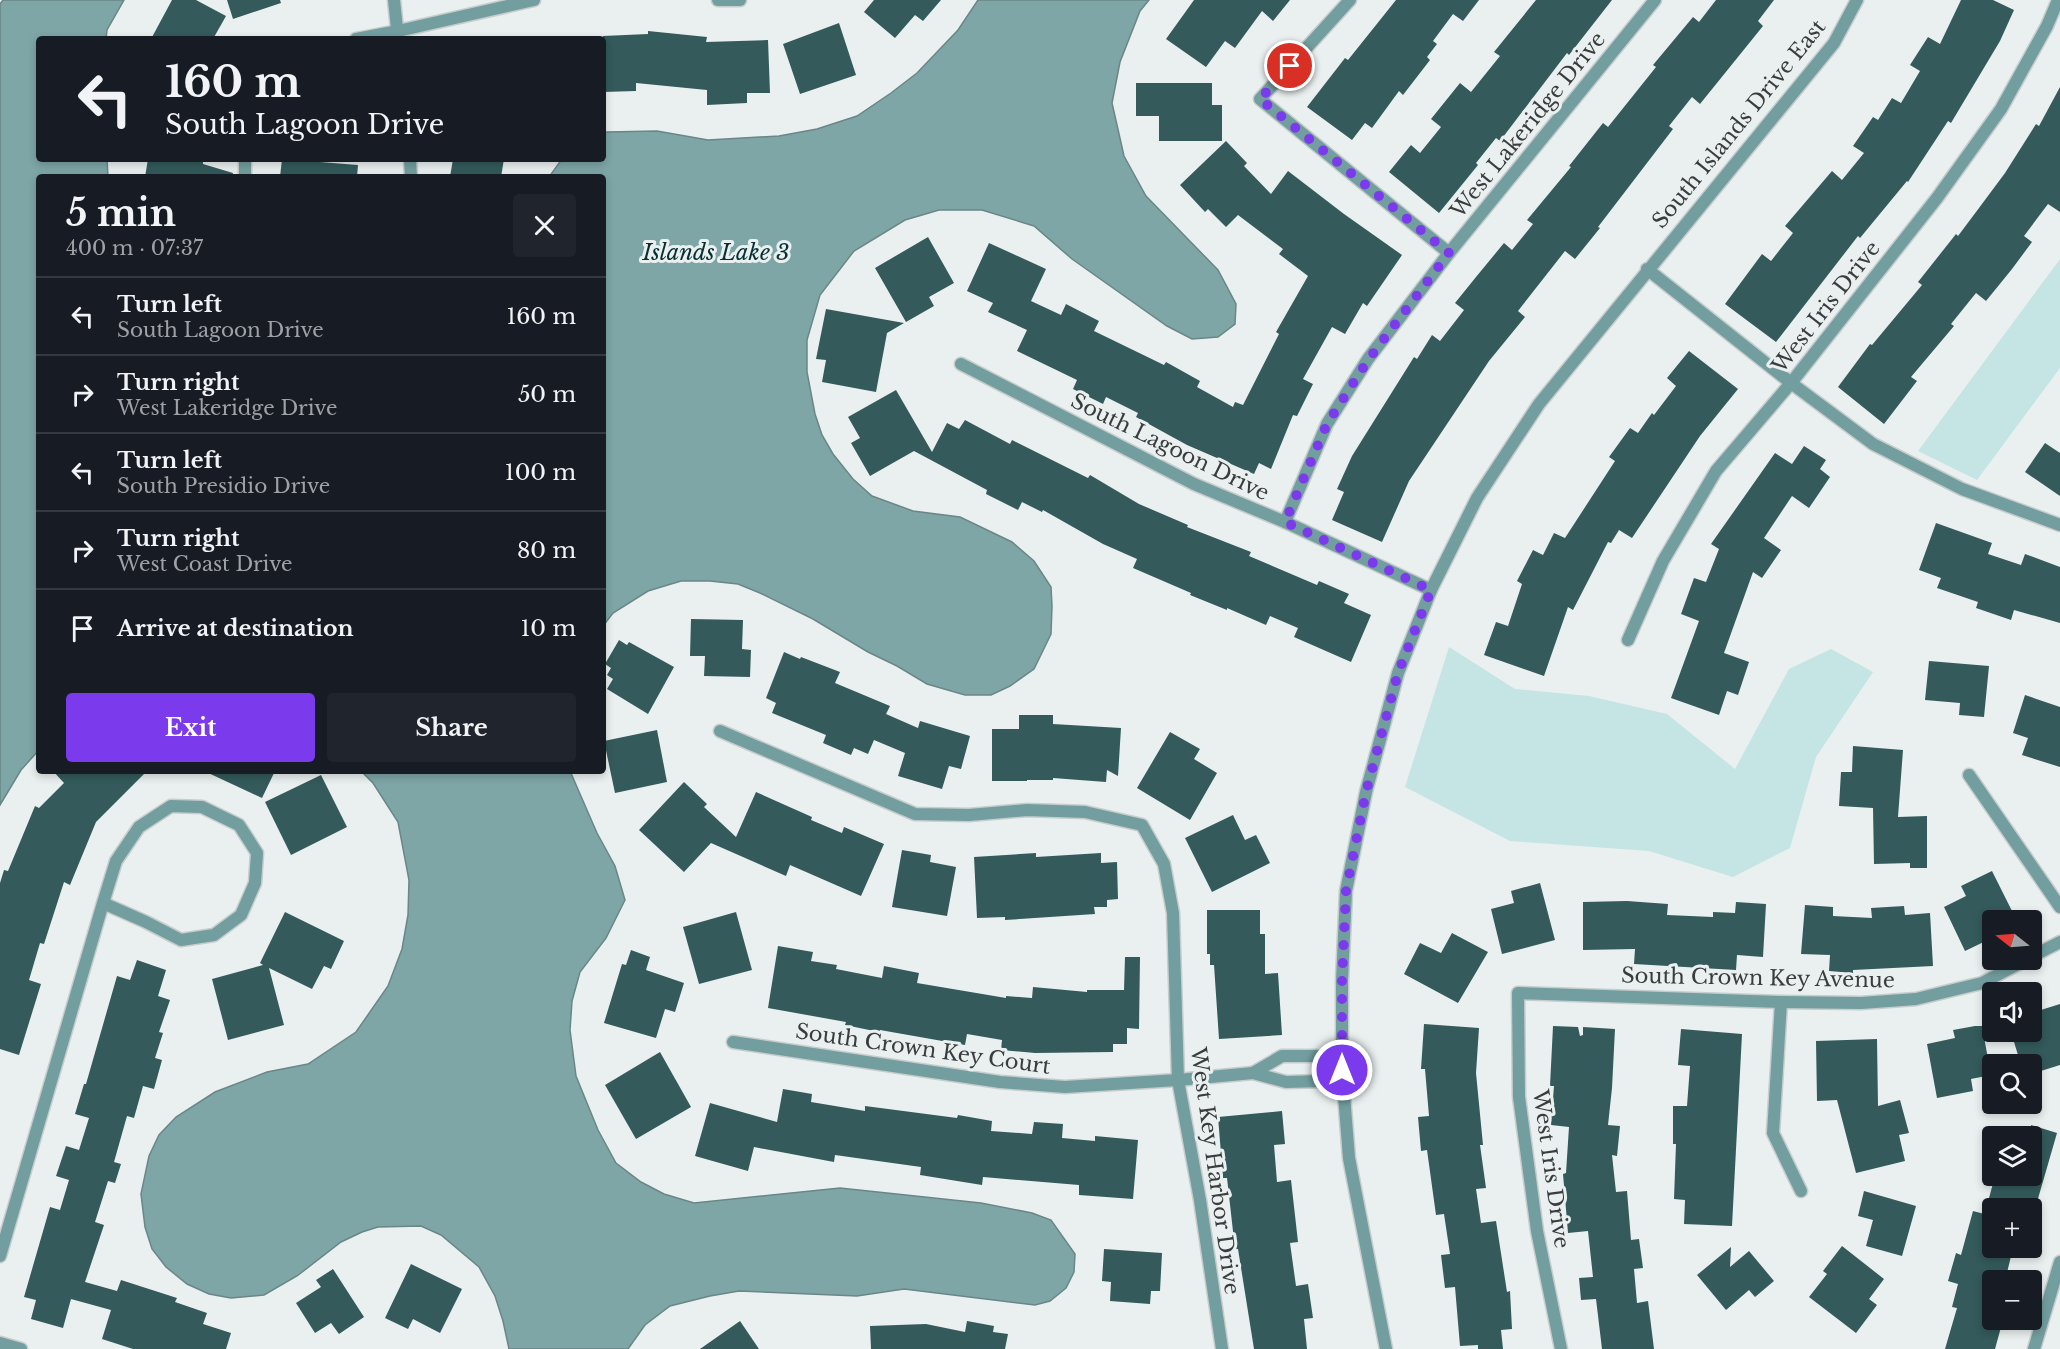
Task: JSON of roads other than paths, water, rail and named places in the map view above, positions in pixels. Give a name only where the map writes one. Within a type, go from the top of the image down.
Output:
[{"type":"street","points":[[394,0],[398,35],[534,0]]},
{"type":"street","points":[[718,0],[740,0]]},
{"type":"street","points":[[1350,0],[1260,99],[1449,253]]},
{"type":"street","name":"West Lakeridge Drive","points":[[1285,522],[1327,424],[1368,360],[1449,253],[1655,0]]},
{"type":"street","name":"South Islands Drive East","points":[[1386,1349],[1349,1158],[1342,1070],[1342,981],[1346,891],[1366,792],[1398,673],[1431,590],[1477,498],[1539,404],[1834,43],[1857,0]]},
{"type":"street","name":"West Iris Drive","points":[[1628,640],[1663,561],[1716,471],[1791,383],[1937,198],[2001,110],[2047,26],[2058,0]]},
{"type":"street","points":[[1647,269],[1791,383],[1873,444],[1962,489],[2060,525]]},
{"type":"street","name":"South Lagoon Drive","points":[[961,364],[1194,484],[1285,522],[1431,590]]},
{"type":"street","name":"West Key Harbor Drive","points":[[720,731],[915,814],[969,815],[1027,810],[1086,812],[1142,825],[1164,864],[1173,913],[1178,1080],[1200,1200],[1222,1349]]},
{"type":"street","points":[[1969,775],[2060,907]]},
{"type":"street","points":[[0,1256],[103,903],[116,861],[139,827],[171,806],[202,807],[239,825],[257,853],[255,883],[241,915],[214,935],[181,940],[103,903]]},
{"type":"street","points":[[2042,951],[2060,942]]},
{"type":"street","name":"South Crown Key Avenue","points":[[1518,993],[1861,1003],[1916,999],[1983,983],[2007,970]]},
{"type":"street","name":"West Iris Drive","points":[[1518,993],[1519,1097],[1537,1231],[1561,1349]]},
{"type":"street","points":[[1781,1002],[1773,1133],[1801,1191]]},
{"type":"street","name":"South Crown Key Court","points":[[733,1042],[1000,1082],[1065,1087],[1253,1073],[1286,1082],[1324,1081],[1342,1070]]},
{"type":"street","name":"South Crown Key Court","points":[[1253,1073],[1282,1056],[1316,1056],[1342,1070]]},
{"type":"street","points":[[2034,1349],[2060,1262]]},
{"type":"street","points":[[0,1343],[21,1349]]},
{"type":"water","points":[[3,0],[124,0],[107,30],[106,36],[36,36],[36,162],[107,162],[108,174],[36,174],[36,753],[21,770],[0,805],[0,4]]},
{"type":"water","name":"Islands Lake 3","points":[[978,0],[1149,0],[1140,11],[1120,62],[1112,103],[1124,156],[1146,196],[1218,270],[1236,304],[1235,324],[1218,337],[1192,339],[1167,326],[1072,259],[1034,226],[982,210],[939,210],[905,220],[854,251],[820,295],[807,340],[807,372],[815,414],[822,435],[833,454],[853,479],[872,496],[913,511],[960,517],[1012,542],[1034,561],[1051,587],[1052,606],[1051,634],[1034,669],[1010,686],[991,695],[965,695],[927,684],[813,619],[738,584],[681,581],[648,591],[613,613],[606,622],[606,174],[551,174],[560,162],[606,162],[607,132],[657,131],[708,140],[779,136],[817,129],[857,116],[917,73],[958,30]]},
{"type":"water","points":[[364,774],[571,774],[597,833],[615,866],[625,900],[606,938],[580,972],[572,1001],[570,1030],[576,1076],[598,1130],[616,1163],[641,1182],[664,1194],[694,1203],[840,1188],[981,1203],[1032,1213],[1051,1220],[1075,1254],[1074,1272],[1066,1288],[1050,1301],[1035,1305],[904,1289],[857,1296],[739,1291],[670,1306],[645,1325],[628,1349],[509,1349],[495,1296],[479,1267],[441,1235],[421,1226],[378,1227],[362,1232],[341,1242],[297,1276],[264,1295],[231,1298],[209,1294],[187,1284],[166,1267],[152,1249],[145,1227],[141,1194],[149,1156],[159,1135],[176,1117],[215,1092],[267,1072],[308,1064],[356,1032],[388,986],[402,949],[408,915],[409,880],[398,822],[373,783]]}]
